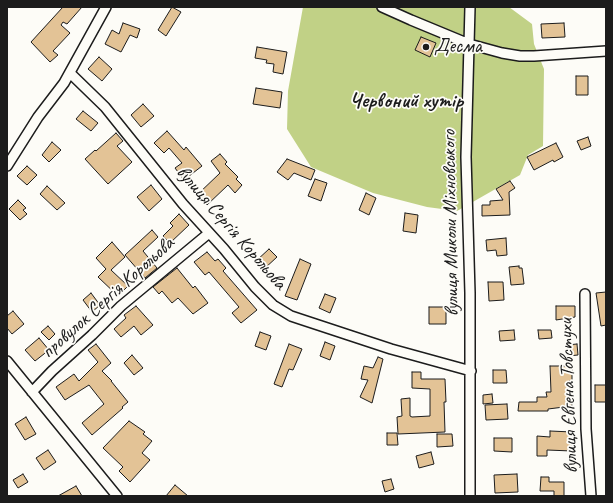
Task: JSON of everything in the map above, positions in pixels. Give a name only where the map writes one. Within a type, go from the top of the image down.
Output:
[{"type":"street","points":[[7,166],[38,117],[70,73],[106,7]]},
{"type":"street","points":[[382,7],[469,44],[485,49],[520,56],[606,51]]},
{"type":"street","name":"вулиця Миколи Міхновського","points":[[470,7],[466,157],[471,371],[470,496]]},
{"type":"street","name":"вулиця Сергія Корольова","points":[[70,73],[105,107],[172,190],[264,297],[273,305],[291,316],[391,349],[471,371]]},
{"type":"street","name":"провулок Сергія Корольова","points":[[32,392],[52,371],[92,335],[121,306],[209,233]]},
{"type":"street","name":"вулиця Євгена Товстухи","points":[[585,294],[586,429],[591,496]]},
{"type":"street","points":[[7,361],[117,496]]},
{"type":"green space","points":[[303,7],[509,7],[532,24],[534,44],[544,69],[543,146],[528,155],[520,175],[457,211],[427,207],[373,193],[311,167],[287,129],[288,91]]},
{"type":"building","points":[[63,7],[82,7],[67,24],[63,22],[61,25],[70,33],[53,51],[58,55],[50,62],[31,42]]},
{"type":"building","points":[[172,7],[181,12],[166,36],[158,30]]},
{"type":"building","points":[[123,23],[140,29],[137,38],[130,35],[121,52],[105,44],[112,30],[119,34]]},
{"type":"building","points":[[564,23],[565,37],[542,38],[541,24]]},
{"type":"building","points":[[421,37],[436,43],[430,57],[415,50]]},
{"type":"building","points":[[257,47],[287,52],[283,74],[273,72],[274,64],[266,63],[267,60],[255,58]]},
{"type":"building","points":[[99,57],[112,69],[102,81],[88,69]]},
{"type":"building","points":[[576,76],[588,76],[588,95],[576,95]]},
{"type":"building","points":[[256,88],[282,92],[280,108],[253,104]]},
{"type":"building","points":[[143,104],[154,116],[141,127],[131,115]]},
{"type":"building","points":[[83,111],[98,123],[91,131],[76,119]]},
{"type":"building","points":[[167,131],[184,150],[186,147],[202,166],[184,180],[175,168],[182,163],[169,148],[164,153],[154,143]]},
{"type":"building","points":[[116,133],[123,141],[117,146],[132,162],[108,184],[85,159]]},
{"type":"building","points":[[588,137],[591,146],[581,150],[577,141]]},
{"type":"building","points":[[52,142],[61,150],[49,162],[42,155]]},
{"type":"building","points":[[556,143],[563,157],[554,162],[553,160],[534,170],[527,157]]},
{"type":"building","points":[[220,154],[227,162],[225,164],[238,177],[236,179],[242,185],[235,193],[228,185],[207,205],[197,195],[220,173],[211,161]]},
{"type":"building","points":[[287,159],[315,170],[311,180],[294,173],[288,180],[277,172]]},
{"type":"building","points":[[27,166],[37,175],[27,185],[17,176]]},
{"type":"building","points":[[315,179],[327,183],[321,201],[308,196]]},
{"type":"building","points":[[510,181],[515,188],[509,192],[510,215],[482,216],[482,205],[490,205],[490,201],[503,200],[496,189]]},
{"type":"building","points":[[151,185],[162,199],[149,211],[137,197]]},
{"type":"building","points":[[47,186],[65,203],[57,210],[40,194]]},
{"type":"building","points":[[366,193],[376,198],[369,215],[359,210]]},
{"type":"building","points":[[18,200],[26,208],[23,210],[27,214],[20,220],[9,209]]},
{"type":"building","points":[[405,213],[418,215],[416,233],[403,231]]},
{"type":"building","points":[[179,214],[189,225],[170,243],[163,236],[173,226],[170,223]]},
{"type":"building","points":[[152,230],[158,237],[143,251],[157,268],[145,278],[125,255]]},
{"type":"building","points":[[506,238],[507,255],[497,256],[496,250],[487,251],[486,240]]},
{"type":"building","points":[[112,242],[125,257],[111,270],[128,286],[118,296],[98,277],[106,269],[96,258]]},
{"type":"building","points":[[269,249],[277,257],[264,269],[256,261]]},
{"type":"building","points":[[207,252],[215,261],[218,259],[226,268],[223,271],[257,310],[241,323],[232,313],[239,307],[209,272],[205,275],[194,262]]},
{"type":"building","points":[[300,259],[311,264],[297,300],[285,296]]},
{"type":"building","points":[[519,266],[519,268],[522,268],[524,284],[511,285],[509,267]]},
{"type":"building","points":[[177,268],[193,288],[195,286],[208,303],[193,314],[178,298],[172,303],[162,291],[159,294],[153,287]]},
{"type":"building","points":[[488,282],[503,282],[504,300],[489,301]]},
{"type":"building","points":[[606,292],[606,325],[601,326],[596,293]]},
{"type":"building","points":[[91,293],[100,305],[92,312],[83,300]]},
{"type":"building","points":[[325,294],[336,298],[330,313],[319,308]]},
{"type":"building","points":[[136,306],[153,325],[141,335],[134,326],[121,337],[114,329],[126,318],[124,315]]},
{"type":"building","points":[[556,306],[575,306],[575,317],[556,320]]},
{"type":"building","points":[[429,307],[446,307],[446,324],[429,324]]},
{"type":"building","points":[[13,311],[24,324],[12,334],[7,328],[7,316]]},
{"type":"building","points":[[48,326],[55,334],[49,340],[41,332]]},
{"type":"building","points":[[514,330],[515,340],[500,341],[499,331]]},
{"type":"building","points":[[538,330],[551,330],[552,338],[539,339]]},
{"type":"building","points":[[260,332],[271,336],[266,350],[255,346]]},
{"type":"building","points":[[39,338],[49,350],[35,361],[25,350]]},
{"type":"building","points":[[325,342],[335,346],[330,360],[320,356]]},
{"type":"building","points":[[96,344],[111,363],[102,371],[112,381],[128,402],[92,435],[82,423],[104,404],[89,385],[65,400],[56,387],[74,374],[79,381],[98,362],[88,350]]},
{"type":"building","points":[[289,344],[302,349],[293,370],[289,369],[282,387],[274,384]]},
{"type":"building","points":[[577,344],[578,355],[568,356],[567,345]]},
{"type":"building","points":[[132,355],[143,368],[134,375],[124,363]]},
{"type":"building","points":[[378,357],[383,359],[372,403],[360,397],[368,380],[361,379],[364,366],[373,368]]},
{"type":"building","points":[[550,366],[572,366],[572,381],[569,381],[572,406],[548,409],[548,411],[518,411],[519,402],[537,402],[537,397],[547,397],[546,392],[551,392]]},
{"type":"building","points":[[493,370],[506,370],[507,383],[493,383]]},
{"type":"building","points":[[412,372],[421,372],[421,379],[445,379],[445,432],[398,434],[397,417],[402,416],[401,399],[410,398],[410,416],[430,416],[430,389],[412,388]]},
{"type":"building","points":[[595,385],[606,385],[606,402],[595,402]]},
{"type":"building","points":[[492,394],[493,403],[483,404],[483,395]]},
{"type":"building","points":[[507,404],[508,419],[486,420],[485,405]]},
{"type":"building","points":[[26,417],[36,434],[25,440],[15,424]]},
{"type":"building","points":[[129,421],[145,432],[143,434],[152,441],[142,453],[150,460],[130,482],[119,471],[123,467],[103,448]]},
{"type":"building","points":[[550,431],[572,432],[572,451],[547,450],[547,456],[537,456],[537,436],[550,437]]},
{"type":"building","points":[[387,433],[397,433],[398,445],[387,445]]},
{"type":"building","points":[[437,434],[452,434],[453,446],[437,447]]},
{"type":"building","points":[[494,438],[512,438],[512,452],[494,451]]},
{"type":"building","points":[[48,450],[56,462],[44,470],[36,458]]},
{"type":"building","points":[[431,452],[434,464],[419,468],[416,456]]},
{"type":"building","points":[[23,474],[28,482],[18,488],[13,480]]},
{"type":"building","points":[[517,474],[518,492],[495,493],[494,475]]},
{"type":"building","points":[[541,477],[549,477],[549,482],[564,482],[564,496],[554,496],[554,491],[540,491]]},
{"type":"building","points":[[391,479],[394,489],[385,492],[382,481]]},
{"type":"building","points":[[175,485],[188,496],[166,496]]},
{"type":"building","points":[[76,486],[82,496],[58,496]]},
{"type":"place","name":"Десма","points":[[426,47]]},
{"type":"district","name":"Червоний хутір","points":[[406,101]]}]
